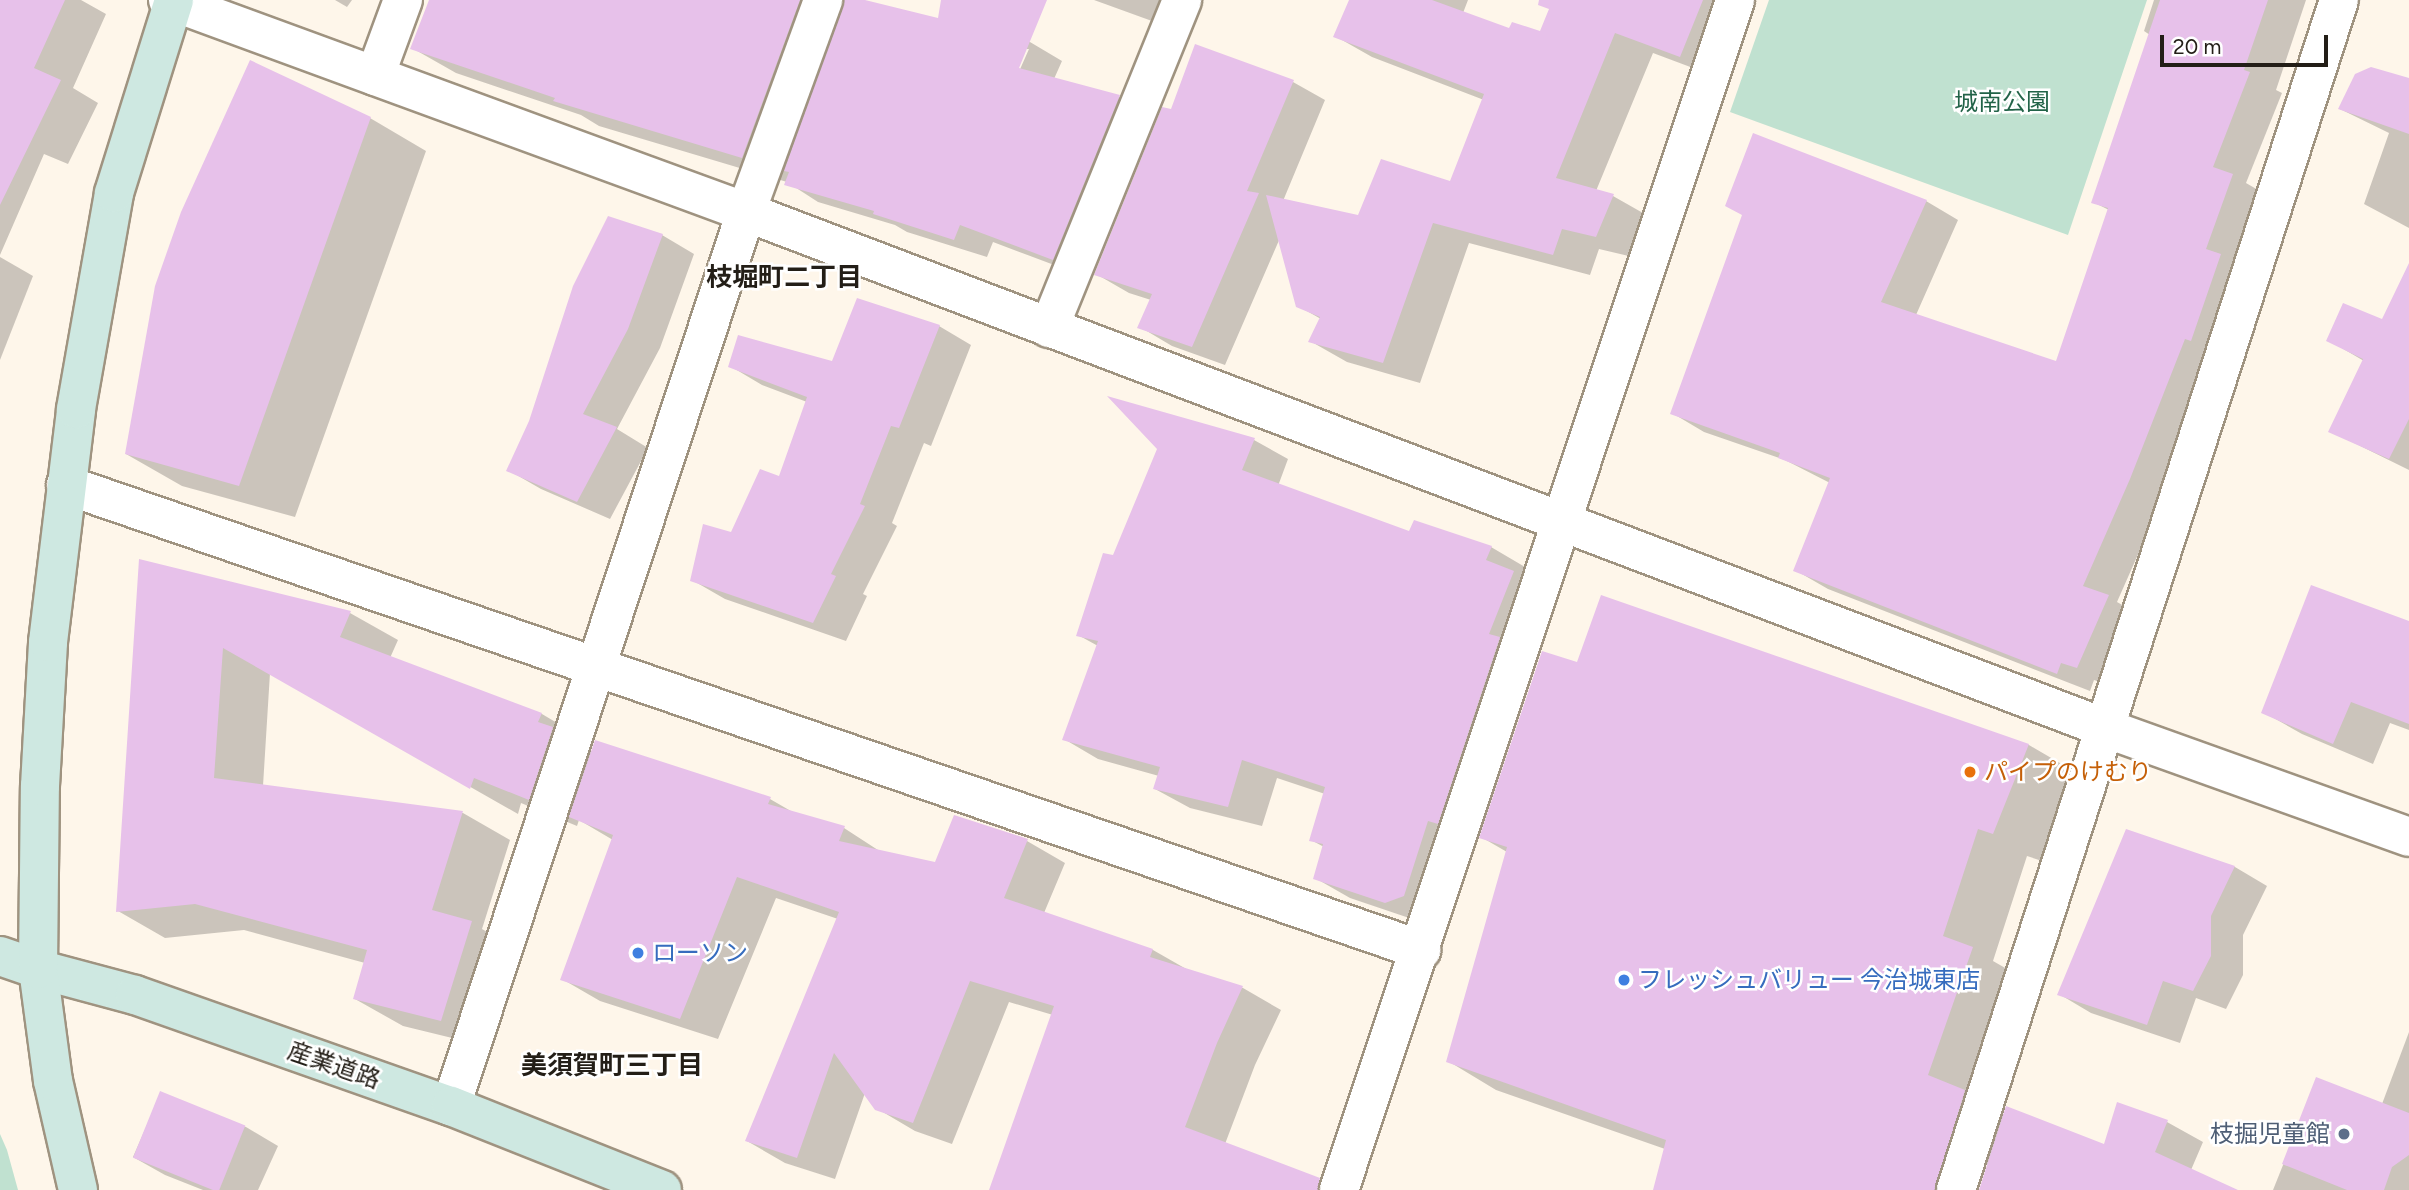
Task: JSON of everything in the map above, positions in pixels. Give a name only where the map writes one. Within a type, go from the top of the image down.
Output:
[{"type":"street","points":[[375,76],[403,0]]},
{"type":"street","points":[[451,1106],[746,212],[823,0]]},
{"type":"street","points":[[1049,328],[1182,0]]},
{"type":"street","points":[[1339,1190],[1421,950],[1559,522],[1735,0]]},
{"type":"street","points":[[1956,1190],[2339,0]]},
{"type":"street","points":[[78,1190],[53,1081],[38,970],[40,786],[48,642],[66,485],[114,193],[172,1],[746,212],[2105,728],[2409,837]]},
{"type":"street","points":[[66,485],[1421,950]]},
{"type":"street","name":"産業道路","points":[[0,956],[38,970],[135,995],[451,1106],[662,1190]]},
{"type":"green space","name":"城南公園","points":[[1769,0],[2147,0],[2068,235],[1730,112]]},
{"type":"green space","points":[[0,1134],[7,1150],[18,1190],[0,1190]]},
{"type":"building","points":[[0,0],[65,0],[34,68],[61,80],[0,205]]},
{"type":"building","points":[[429,0],[800,0],[742,158],[553,101],[555,98],[410,49]]},
{"type":"building","points":[[844,0],[865,0],[938,18],[941,0],[1047,0],[1019,68],[1120,95],[1053,260],[960,225],[954,240],[873,214],[874,211],[784,185],[789,172],[784,171]]},
{"type":"building","points":[[1349,0],[1432,0],[1509,28],[1512,22],[1540,31],[1549,9],[1538,5],[1539,0],[1703,0],[1680,57],[1615,33],[1556,178],[1614,194],[1596,237],[1562,229],[1553,255],[1433,223],[1383,363],[1308,342],[1320,317],[1296,307],[1266,195],[1358,215],[1381,159],[1450,181],[1484,94],[1333,37]]},
{"type":"building","points":[[2160,0],[2268,0],[2244,70],[2250,72],[2213,167],[2233,174],[2206,249],[2221,254],[2191,341],[2185,339],[2130,479],[2083,586],[2109,595],[2077,668],[2061,663],[2057,674],[1793,571],[1830,478],[1778,458],[1780,453],[1670,414],[1742,215],[1725,206],[1753,133],[1927,200],[1881,302],[2056,361],[2108,208],[2091,203]]},
{"type":"building","points":[[1195,44],[1294,80],[1247,191],[1259,193],[1192,347],[1137,328],[1152,294],[1094,275],[1162,107],[1171,109]]},
{"type":"building","points":[[250,60],[371,117],[239,486],[125,454],[155,286],[181,212]]},
{"type":"building","points":[[2371,67],[2409,78],[2409,134],[2338,109],[2355,74]]},
{"type":"building","points":[[608,216],[663,234],[628,329],[583,414],[617,427],[577,502],[506,471],[529,421],[573,286]]},
{"type":"building","points":[[2409,263],[2409,419],[2389,459],[2328,432],[2363,359],[2326,341],[2343,303],[2382,319]]},
{"type":"building","points":[[857,298],[940,325],[899,428],[891,426],[860,504],[865,506],[831,574],[836,576],[813,623],[690,581],[703,524],[731,532],[760,469],[779,476],[807,397],[728,367],[738,335],[832,361]]},
{"type":"building","points":[[1107,396],[1255,438],[1242,470],[1409,531],[1414,520],[1492,546],[1486,560],[1514,571],[1489,634],[1500,637],[1438,824],[1428,821],[1404,896],[1385,903],[1313,879],[1323,844],[1309,841],[1325,787],[1242,760],[1228,807],[1153,789],[1160,767],[1062,740],[1098,641],[1076,636],[1103,553],[1113,555],[1157,449]]},
{"type":"building","points":[[139,559],[351,611],[340,637],[542,713],[538,722],[553,727],[529,800],[474,778],[470,789],[223,648],[214,778],[463,811],[432,910],[472,921],[441,1021],[353,999],[367,950],[195,904],[116,912]]},
{"type":"building","points":[[2311,585],[2409,621],[2409,724],[2351,702],[2333,744],[2261,713]]},
{"type":"building","points":[[1601,595],[2029,744],[1993,834],[1978,829],[1943,936],[1973,947],[1928,1075],[1965,1090],[1935,1190],[1653,1190],[1666,1140],[1446,1062],[1507,847],[1479,838],[1542,651],[1577,662]]},
{"type":"building","points":[[595,740],[771,797],[768,804],[845,826],[839,841],[935,862],[954,815],[1028,839],[1004,898],[1153,949],[1150,957],[1243,986],[1217,1043],[1185,1127],[1320,1178],[1318,1190],[989,1190],[1054,1006],[970,981],[913,1123],[875,1110],[834,1053],[797,1158],[745,1141],[839,912],[737,877],[680,1019],[560,980],[613,835],[569,817]]},
{"type":"building","points":[[2126,829],[2235,866],[2211,916],[2211,956],[2193,991],[2163,981],[2147,1025],[2057,995]]},
{"type":"building","points":[[2316,1077],[2409,1113],[2409,1155],[2392,1167],[2384,1190],[2347,1190],[2282,1164]]},
{"type":"building","points":[[160,1091],[245,1125],[219,1190],[213,1190],[133,1158]]},
{"type":"building","points":[[2117,1102],[2168,1120],[2155,1152],[2238,1190],[1979,1190],[2006,1106],[2104,1144]]},
{"type":"place","name":"パイプのけむり","points":[[1970,772]]},
{"type":"place","name":"ローソン","points":[[638,953]]},
{"type":"place","name":"フレッシュバリュー 今治城東店","points":[[1624,980]]},
{"type":"place","name":"枝掘児童館","points":[[2344,1134]]},
{"type":"district","name":"枝堀町二丁目","points":[[784,278]]},
{"type":"district","name":"美須賀町三丁目","points":[[612,1066]]}]
